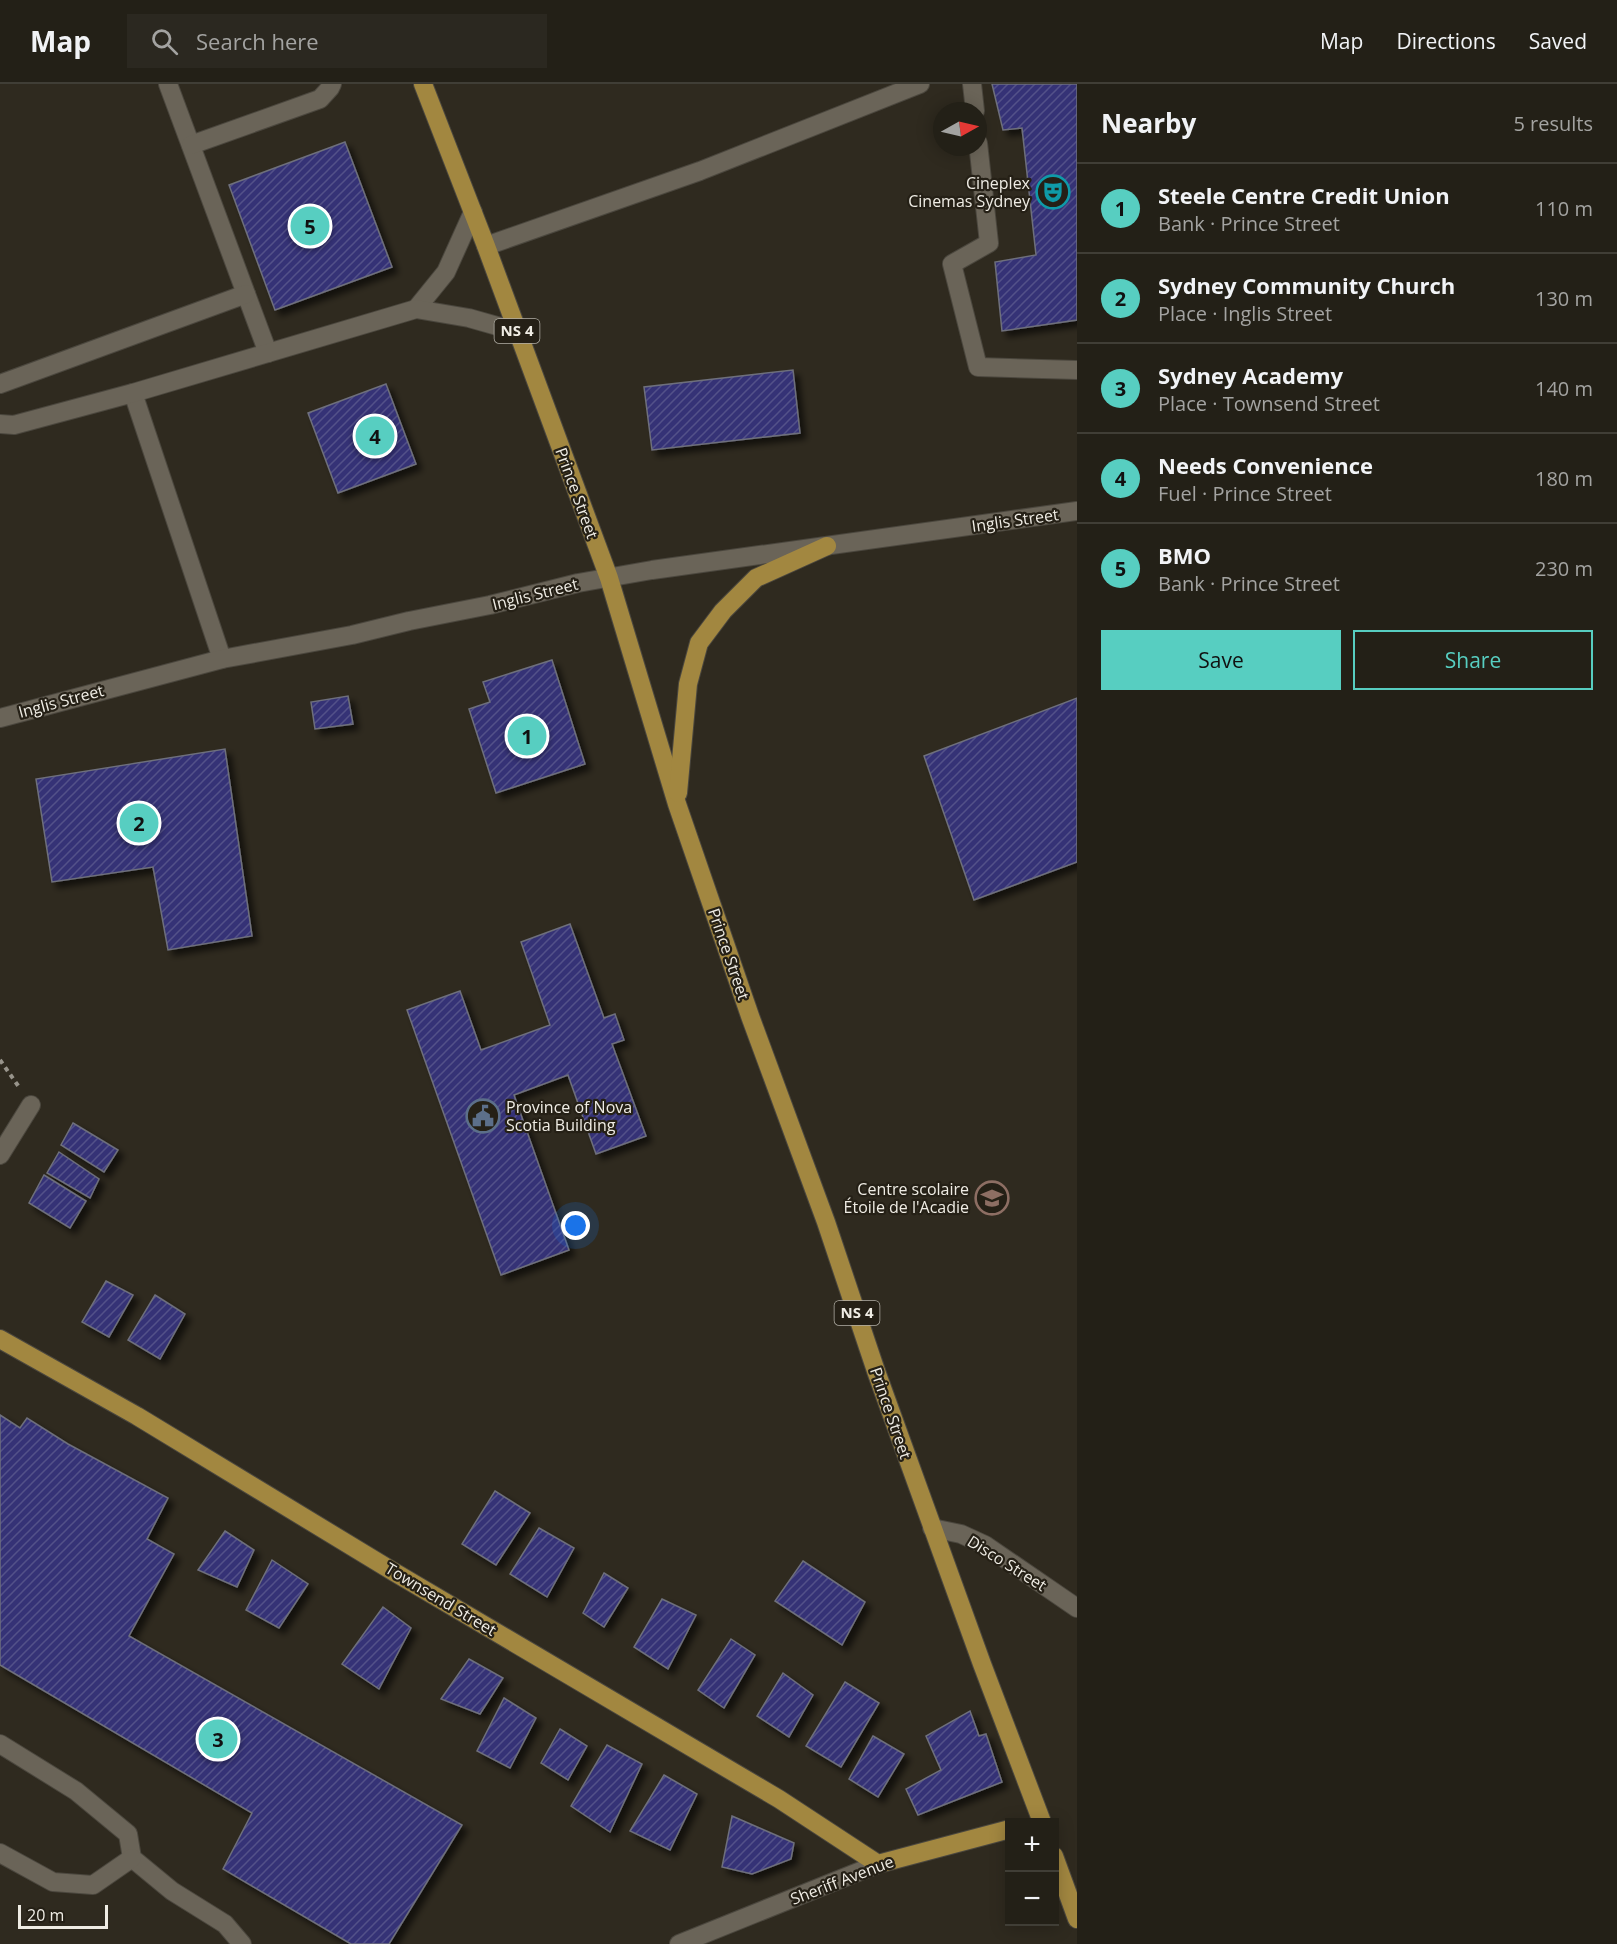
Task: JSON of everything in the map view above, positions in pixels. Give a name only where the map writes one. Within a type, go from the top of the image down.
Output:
[{"type":"main road","name":"Prince Street","points":[[423,84],[486,246],[609,578],[677,804],[750,1016],[826,1222],[932,1528],[1039,1818]]},
{"type":"main road","points":[[677,804],[688,684],[699,643],[723,611],[756,578],[827,546]]},
{"type":"main road","name":"Townsend Street","points":[[0,1340],[137,1416],[394,1572],[779,1799],[878,1864]]},
{"type":"main road","name":"Sheriff Avenue","points":[[878,1864],[1005,1830]]},
{"type":"main road","points":[[1059,1870],[1077,1919]]},
{"type":"street","points":[[168,84],[268,353]]},
{"type":"street","points":[[191,145],[320,99],[332,84]]},
{"type":"street","points":[[486,246],[700,171],[920,84]]},
{"type":"street","points":[[972,84],[974,102]]},
{"type":"street","points":[[979,156],[989,243],[952,264],[978,367],[1077,370]]},
{"type":"street","points":[[416,309],[446,272],[472,212]]},
{"type":"street","points":[[0,384],[246,294]]},
{"type":"street","points":[[0,424],[14,425],[133,393],[416,309],[469,318],[518,332]]},
{"type":"street","points":[[133,393],[222,659]]},
{"type":"street","name":"Inglis Street","points":[[0,718],[222,659],[352,635],[578,583],[652,570],[1077,511]]},
{"type":"street","points":[[0,1155],[31,1105]]},
{"type":"street","name":"Disco Street","points":[[932,1528],[961,1534],[985,1545],[1077,1608]]},
{"type":"street","points":[[0,1744],[76,1791],[128,1834],[132,1858],[172,1892],[225,1924],[242,1944]]},
{"type":"street","points":[[0,1853],[53,1882],[93,1885],[132,1858]]},
{"type":"street","name":"Sheriff Avenue","points":[[679,1944],[878,1864]]},
{"type":"path","points":[[0,1060],[31,1105]]},
{"type":"building","name":"Cineplex Cinemas Sydney","points":[[992,84],[1077,84],[1077,320],[1002,331],[995,262],[1036,255],[1022,128],[1003,130]]},
{"type":"building","points":[[345,142],[392,267],[275,310],[229,185]]},
{"type":"building","points":[[793,370],[800,433],[652,450],[644,387]]},
{"type":"building","points":[[386,384],[416,464],[338,493],[308,413]]},
{"type":"building","points":[[552,660],[585,764],[496,793],[469,709],[490,702],[483,682]]},
{"type":"building","points":[[348,696],[353,724],[315,729],[311,702]]},
{"type":"building","points":[[1077,698],[1077,862],[974,900],[924,756]]},
{"type":"building","points":[[225,749],[252,936],[168,950],[153,867],[52,882],[36,779]]},
{"type":"building","name":"Province of Nova Scotia Building","points":[[570,924],[604,1018],[615,1014],[624,1040],[612,1044],[646,1136],[596,1154],[568,1075],[514,1095],[569,1250],[501,1275],[407,1010],[460,991],[481,1050],[550,1025],[521,942]]},
{"type":"building","points":[[73,1123],[118,1150],[104,1172],[61,1145]]},
{"type":"building","points":[[59,1152],[99,1179],[90,1198],[47,1173]]},
{"type":"building","points":[[44,1175],[86,1201],[70,1228],[29,1203]]},
{"type":"building","points":[[106,1281],[133,1295],[109,1337],[82,1322]]},
{"type":"building","points":[[155,1295],[185,1314],[160,1359],[128,1340]]},
{"type":"building","points":[[0,1415],[20,1428],[27,1418],[68,1444],[168,1498],[147,1539],[174,1554],[129,1636],[462,1825],[389,1944],[351,1944],[223,1869],[252,1813],[0,1665]]},
{"type":"building","points":[[495,1491],[530,1513],[496,1565],[462,1544]]},
{"type":"building","points":[[539,1528],[574,1548],[547,1597],[510,1574]]},
{"type":"building","points":[[225,1531],[254,1550],[237,1587],[198,1570]]},
{"type":"building","points":[[272,1560],[308,1584],[279,1628],[246,1610]]},
{"type":"building","points":[[803,1561],[865,1602],[842,1645],[775,1601]]},
{"type":"building","points":[[604,1573],[628,1588],[604,1627],[583,1613]]},
{"type":"building","points":[[662,1599],[696,1615],[668,1669],[634,1647]]},
{"type":"building","points":[[383,1607],[411,1628],[379,1689],[342,1664]]},
{"type":"building","points":[[731,1639],[755,1655],[724,1708],[698,1690]]},
{"type":"building","points":[[469,1659],[503,1678],[480,1714],[441,1699]]},
{"type":"building","points":[[783,1673],[813,1695],[789,1737],[757,1716]]},
{"type":"building","points":[[845,1682],[879,1703],[841,1767],[806,1746]]},
{"type":"building","points":[[504,1698],[536,1718],[510,1768],[477,1751]]},
{"type":"building","points":[[970,1711],[979,1736],[986,1734],[1002,1782],[918,1815],[906,1789],[941,1770],[926,1736]]},
{"type":"building","points":[[560,1729],[587,1746],[568,1780],[541,1763]]},
{"type":"building","points":[[873,1736],[904,1754],[878,1797],[849,1779]]},
{"type":"building","points":[[607,1745],[642,1764],[610,1832],[571,1806]]},
{"type":"building","points":[[664,1775],[697,1794],[670,1850],[630,1831]]},
{"type":"building","points":[[732,1816],[794,1843],[791,1859],[752,1874],[722,1867]]},
{"type":"place","name":"Cineplex Cinemas Sydney","points":[[1053,192]]},
{"type":"place","name":"BMO","points":[[310,226]]},
{"type":"place","name":"Needs Convenience","points":[[375,436]]},
{"type":"place","name":"Steele Centre Credit Union","points":[[527,736]]},
{"type":"place","name":"Sydney Community Church","points":[[139,823]]},
{"type":"place","name":"Province of Nova Scotia Building","points":[[483,1116]]},
{"type":"place","name":"Centre scolaire Étoile de l'Acadie","points":[[992,1198]]},
{"type":"place","name":"Sydney Academy","points":[[218,1739]]}]
